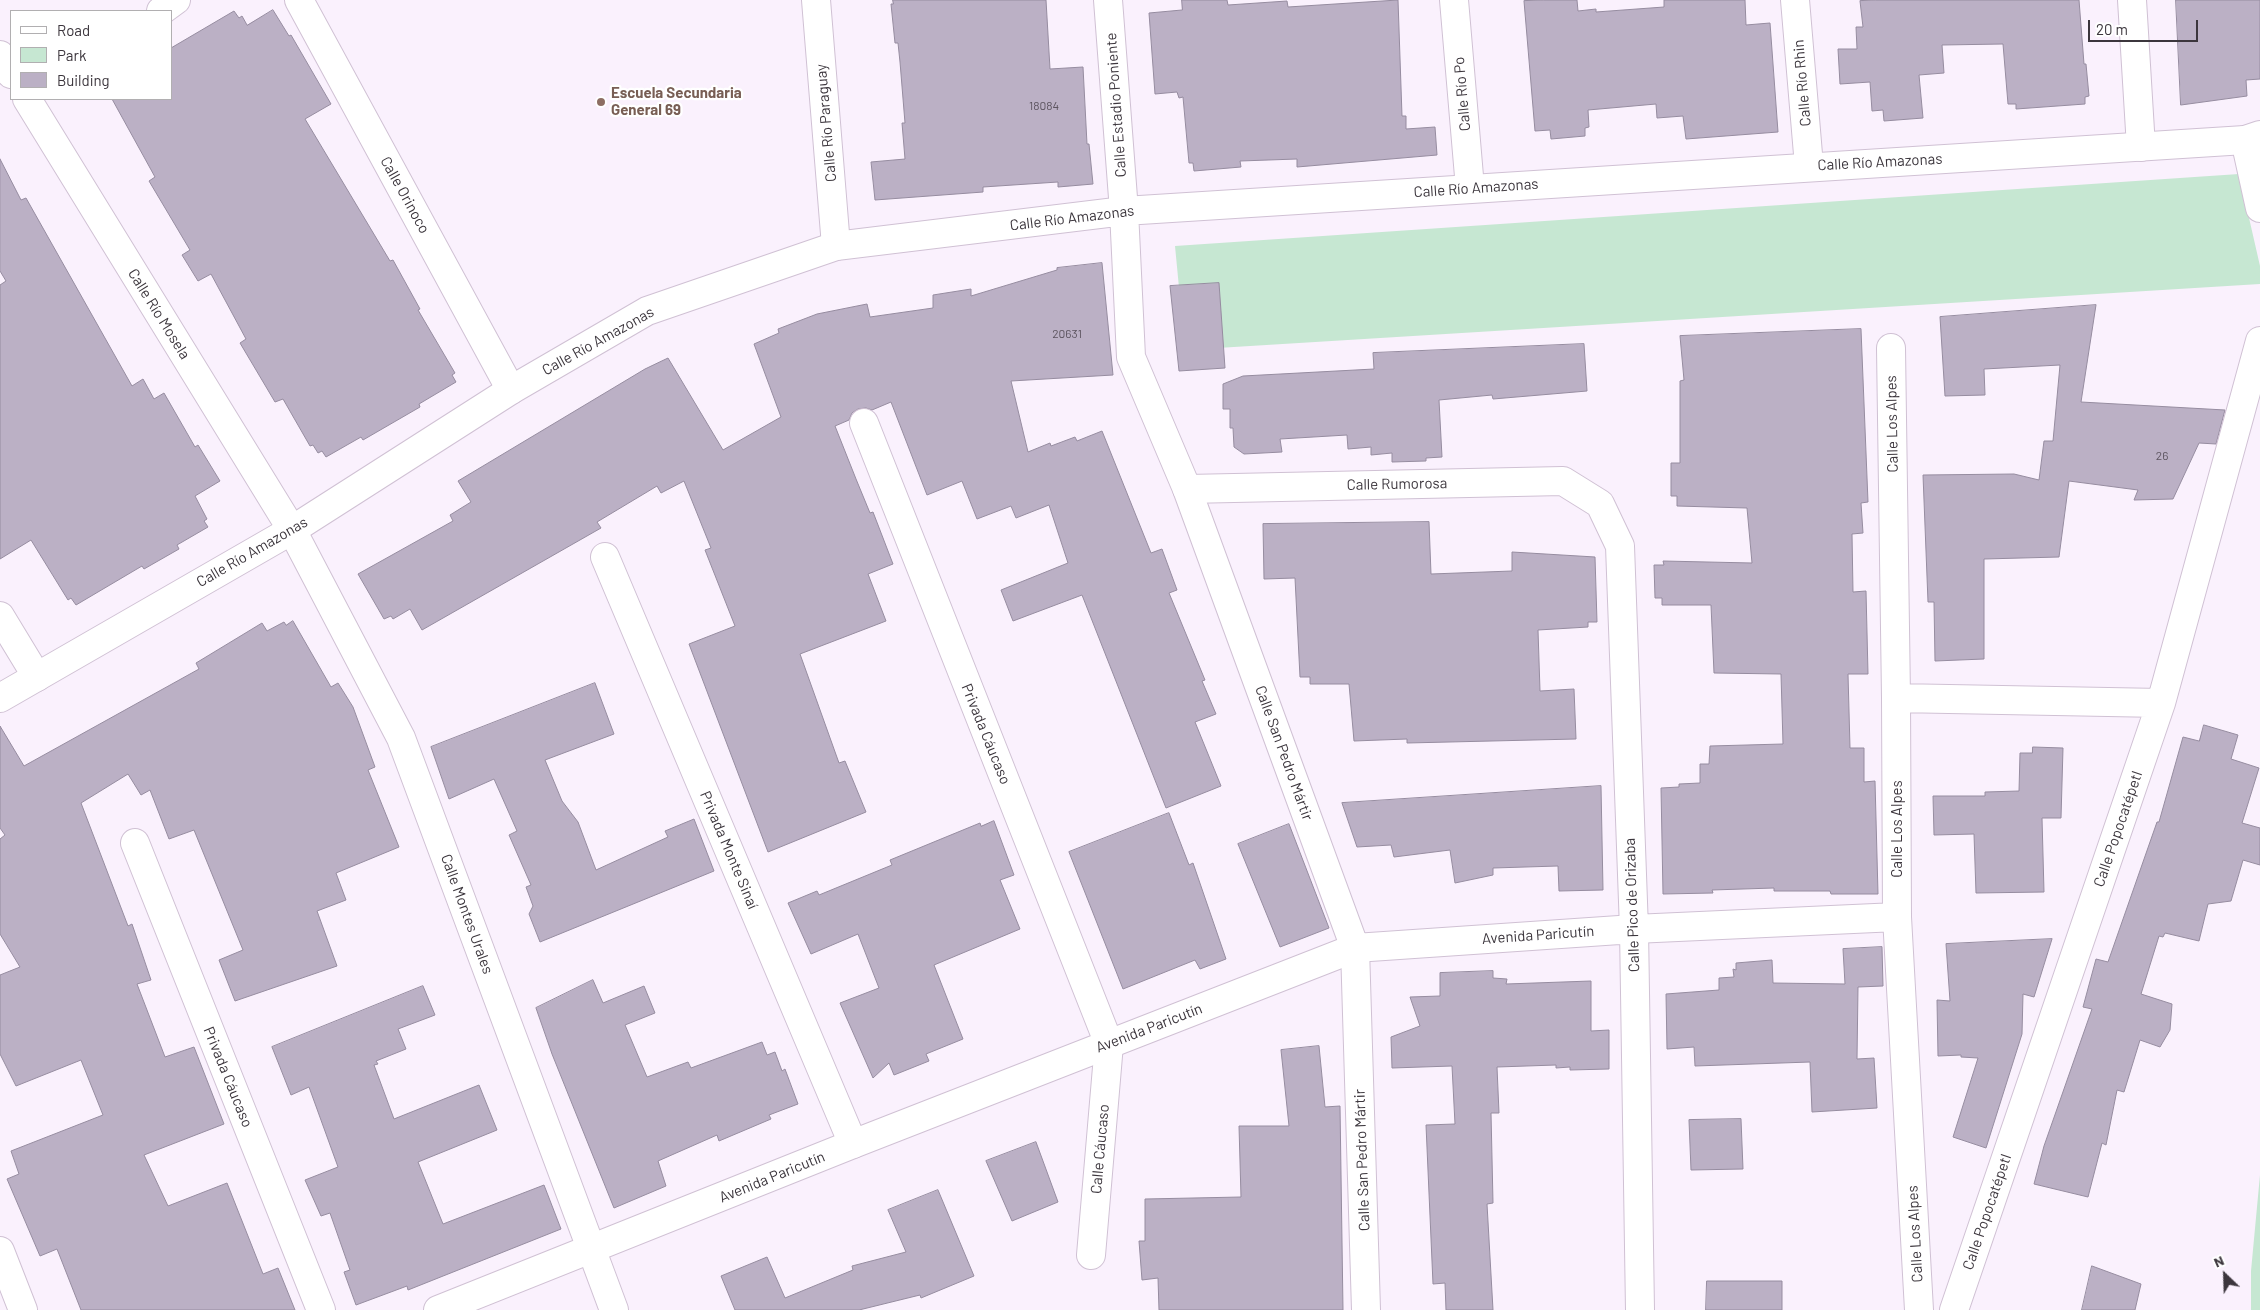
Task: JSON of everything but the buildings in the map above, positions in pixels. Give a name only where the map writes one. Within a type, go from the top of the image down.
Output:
[{"type":"street","points":[[163,10],[176,0]]},
{"type":"street","name":"Calle Orinoco","points":[[299,0],[511,390]]},
{"type":"street","name":"Calle Río Paraguay","points":[[816,0],[836,246]]},
{"type":"street","name":"Calle Estadio Poniente","points":[[1108,0],[1124,211]]},
{"type":"street","name":"Calle Río Po","points":[[1454,0],[1470,188]]},
{"type":"street","name":"Calle Río Rhin","points":[[1795,0],[1809,166]]},
{"type":"street","points":[[2132,0],[2141,147]]},
{"type":"street","points":[[0,55],[10,72]]},
{"type":"street","name":"Calle Río Mosela","points":[[28,100],[292,530]]},
{"type":"street","points":[[2253,138],[2260,208]]},
{"type":"street","name":"Calle Río Amazonas","points":[[0,698],[292,530],[511,390],[647,311],[836,246],[1124,211],[1809,166],[2141,147],[2253,138]]},
{"type":"street","name":"Calle San Pedro Mártir","points":[[1124,211],[1131,357],[1187,489],[1355,948],[1366,1310]]},
{"type":"street","name":"Calle Popocatépetl","points":[[1954,1310],[2161,703],[2260,341]]},
{"type":"street","name":"Calle Los Alpes","points":[[1891,348],[1897,918],[1919,1310]]},
{"type":"street","name":"Privada Cáucaso","points":[[864,424],[1109,1044]]},
{"type":"street","name":"Calle Rumorosa","points":[[1187,489],[1563,481],[1600,504]]},
{"type":"street","name":"Calle Pico de Orizaba","points":[[1600,504],[1620,546],[1634,928],[1640,1310]]},
{"type":"street","name":"Calle Montes Urales","points":[[292,530],[401,738],[614,1310]]},
{"type":"street","name":"Privada Monte Sinaí","points":[[605,557],[853,1144]]},
{"type":"street","points":[[0,616],[37,677]]},
{"type":"street","points":[[1896,698],[2161,703]]},
{"type":"street","name":"Privada Cáucaso","points":[[135,843],[321,1310]]},
{"type":"street","name":"Avenida Paricutín","points":[[438,1310],[853,1144],[1355,948],[1634,928],[1897,918]]},
{"type":"street","name":"Calle Cáucaso","points":[[1091,1255],[1109,1044]]},
{"type":"street","points":[[0,1251],[23,1310]]},
{"type":"green space","points":[[2239,174],[2260,266],[2260,284],[1185,350],[1175,246]]},
{"type":"green space","points":[[2260,1175],[2260,1310],[2251,1310],[2251,1271]]},
{"type":"place","name":"Escuela Secundaria General 69","points":[[601,102]]}]
